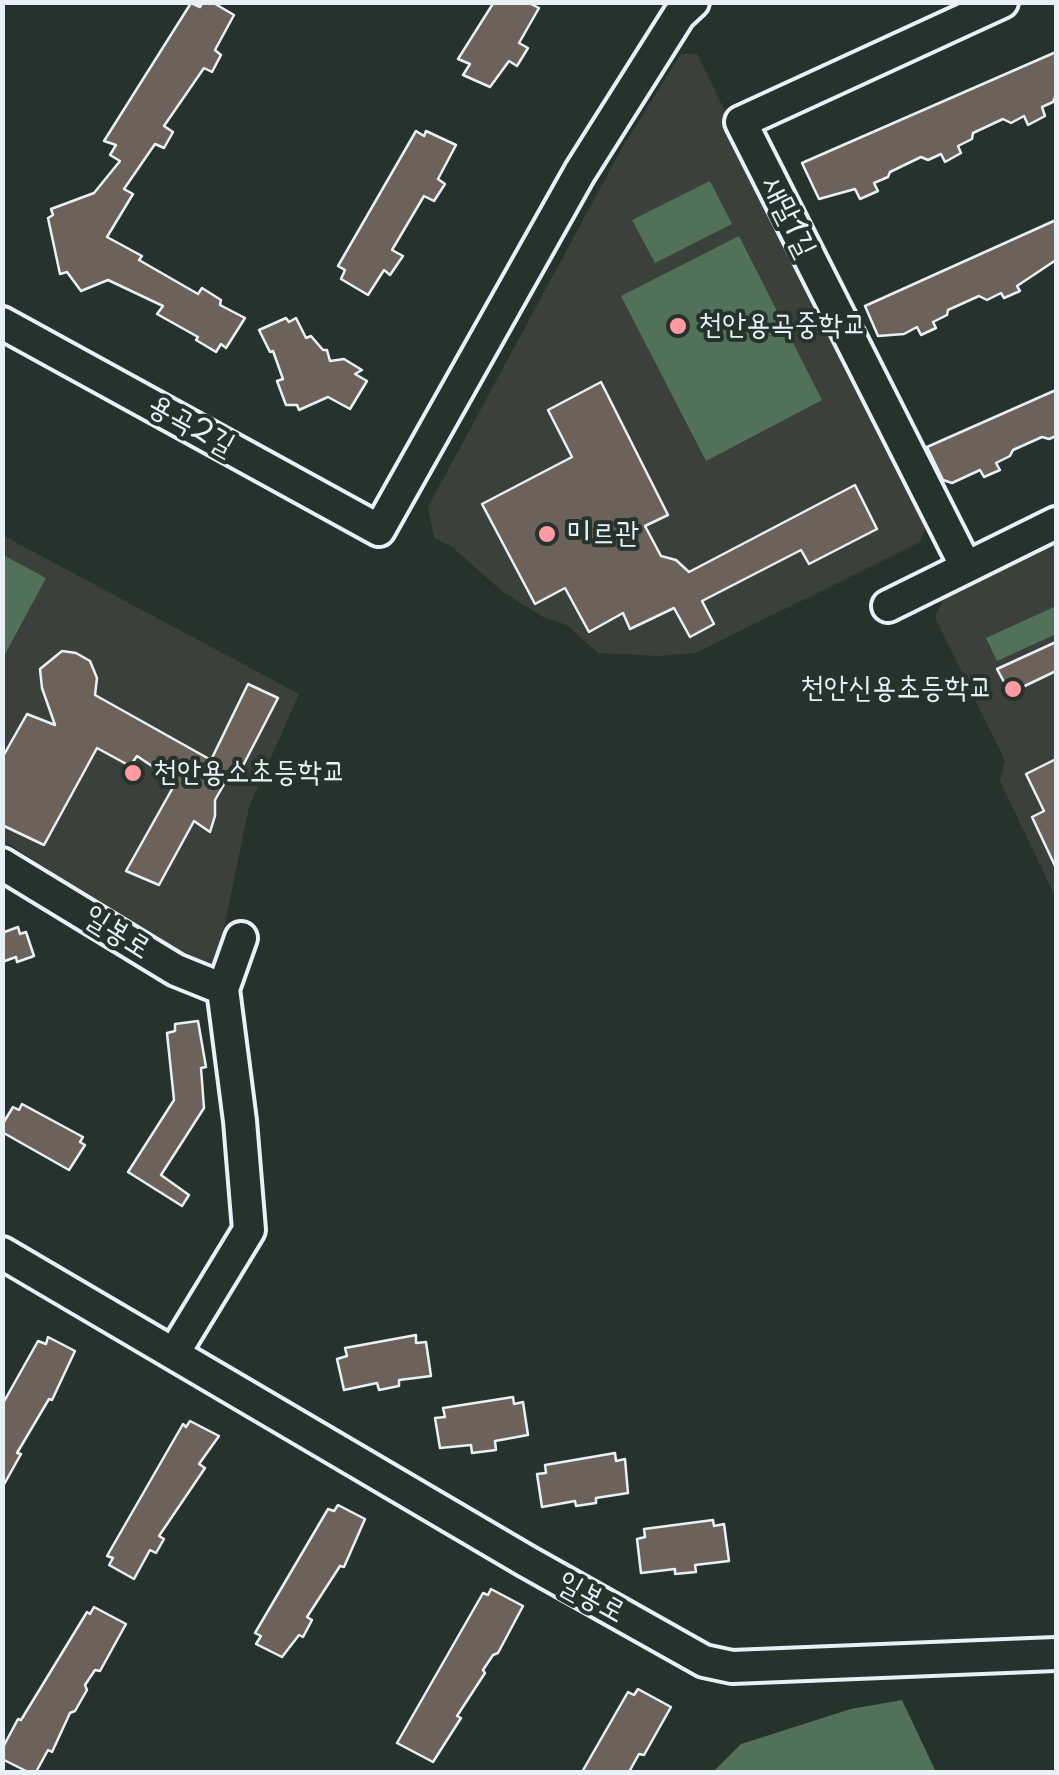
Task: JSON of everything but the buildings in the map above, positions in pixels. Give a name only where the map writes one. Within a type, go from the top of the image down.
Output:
[{"type":"street","name":"용곡2길","points":[[2,322],[379,530],[580,172],[679,15],[693,2]]},
{"type":"street","name":"새말1길","points":[[966,567],[741,122],[1002,2]]},
{"type":"street","points":[[888,606],[1056,523]]},
{"type":"street","name":"일봉로","points":[[2,864],[176,970],[223,990]]},
{"type":"street","points":[[174,1353],[248,1230],[240,1121],[223,990],[241,938]]},
{"type":"street","name":"일봉로","points":[[5,1261],[174,1353],[704,1662],[732,1667],[1056,1654]]},
{"type":"shaded area","name":"천안용곡중학교","points":[[681,54],[697,54],[927,525],[920,542],[696,653],[598,653],[567,625],[543,617],[503,592],[451,546],[434,538],[428,507],[623,146]]},
{"type":"shaded area","name":"천안용소초등학교","points":[[2,535],[299,694],[249,807],[217,962],[196,966],[3,840]]},
{"type":"shaded area","name":"천안신용초등학교","points":[[1056,542],[1056,898],[1000,781],[1005,761],[935,617],[945,596]]},
{"type":"green space","points":[[710,181],[732,224],[655,263],[632,220]]},
{"type":"green space","points":[[739,236],[822,400],[706,461],[621,296]]},
{"type":"green space","points":[[3,555],[46,578],[3,658]]},
{"type":"green space","points":[[1056,606],[1056,634],[997,661],[986,638]]},
{"type":"green space","points":[[902,1700],[936,1772],[713,1772],[741,1744],[851,1709]]},
{"type":"place","name":"천안용곡중학교","points":[[678,326]]},
{"type":"place","name":"미르관","points":[[547,534]]},
{"type":"place","name":"천안신용초등학교","points":[[1013,689]]},
{"type":"place","name":"천안용소초등학교","points":[[133,773]]}]
